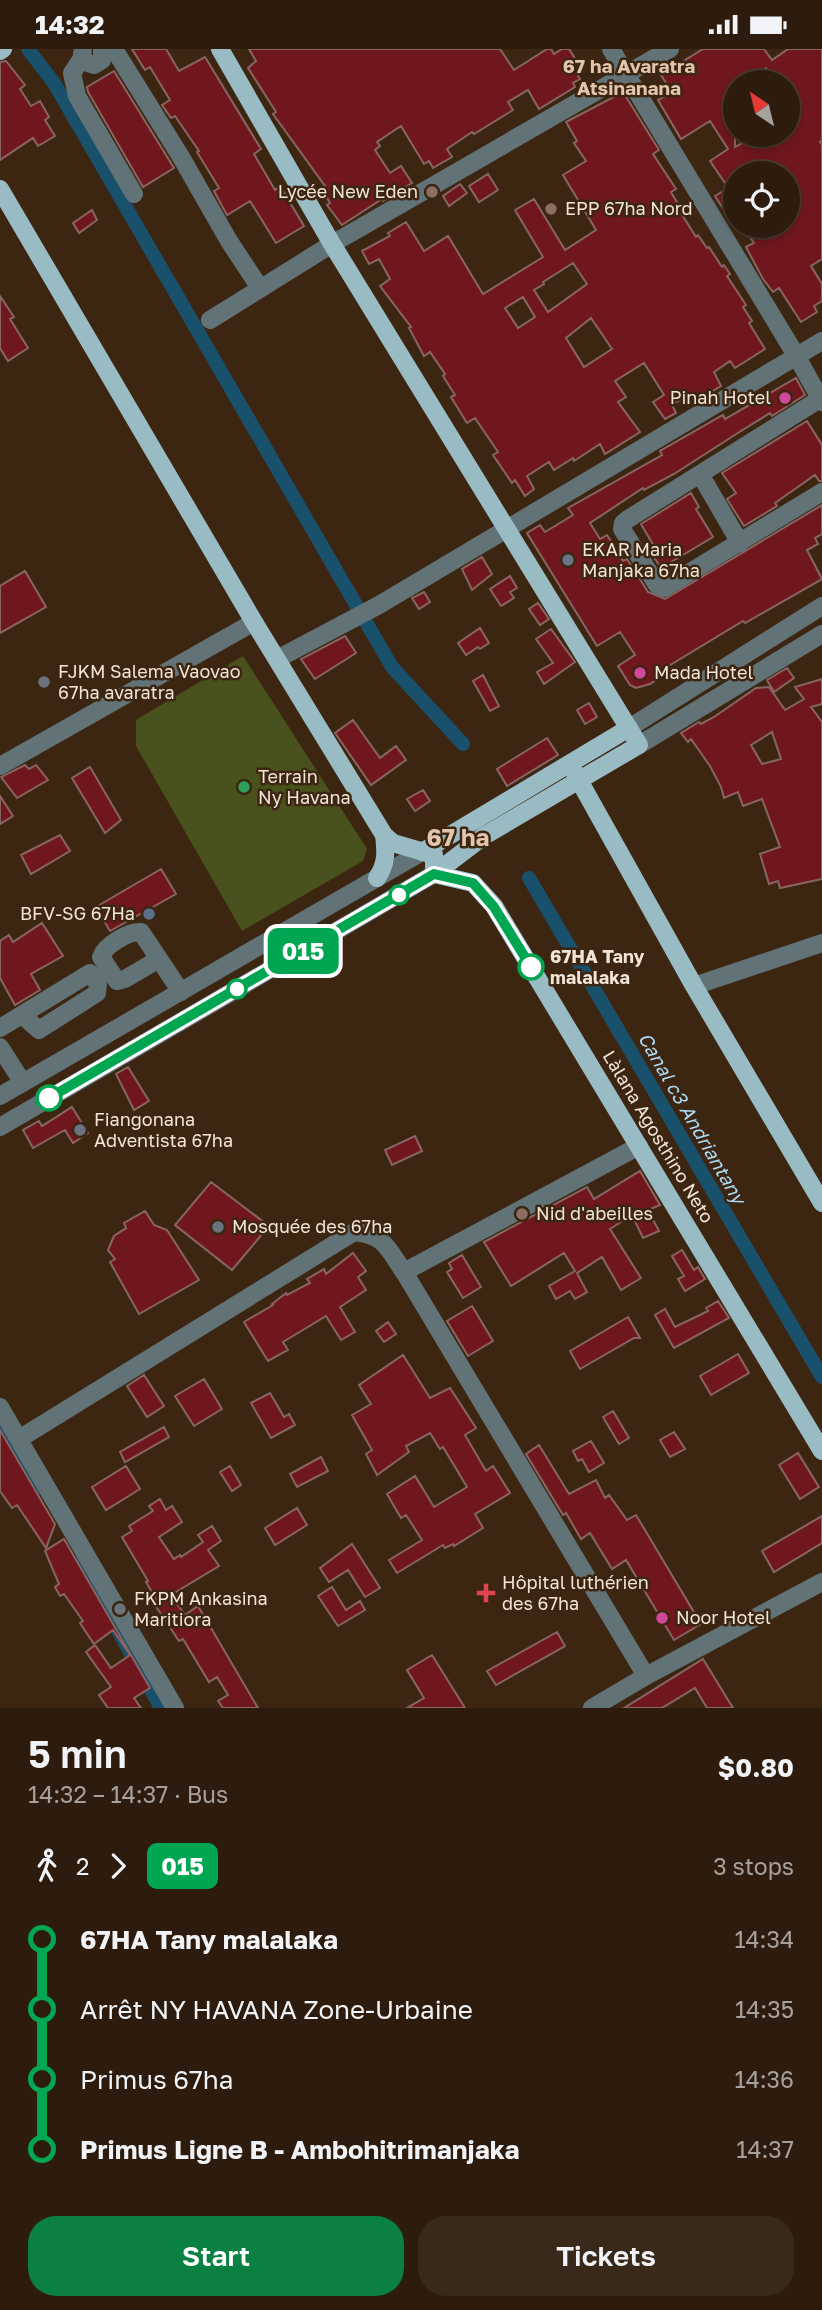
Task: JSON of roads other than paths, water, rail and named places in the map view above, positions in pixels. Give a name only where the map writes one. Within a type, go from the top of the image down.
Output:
[{"type":"main road","points":[[220,49],[332,244],[639,745],[575,772],[422,852]]},
{"type":"main road","points":[[0,189],[254,622],[279,658],[384,835],[393,843],[434,855],[434,874]]},
{"type":"main road","points":[[434,874],[575,772],[629,728]]},
{"type":"main road","points":[[575,772],[695,986],[822,1203]]},
{"type":"main road","points":[[377,878],[384,867],[387,854],[384,835]]},
{"type":"main road","name":"Làlana Agosthino Neto","points":[[434,874],[473,883],[494,907],[822,1451]]},
{"type":"street","points":[[83,54],[89,65],[99,63],[103,55],[102,49]]},
{"type":"street","points":[[114,49],[260,288]]},
{"type":"street","points":[[611,49],[821,400],[628,519],[623,523],[622,529],[657,585],[664,588],[822,492]]},
{"type":"street","points":[[210,320],[332,244],[670,49]]},
{"type":"street","points":[[83,54],[72,73],[78,96],[134,194]]},
{"type":"street","points":[[279,658],[345,625],[822,341]]},
{"type":"street","points":[[701,474],[740,543]]},
{"type":"street","points":[[629,728],[822,606]]},
{"type":"street","points":[[0,766],[254,622]]},
{"type":"street","points":[[639,745],[822,634]]},
{"type":"street","points":[[0,1096],[422,852]]},
{"type":"street","points":[[0,1127],[434,874]]},
{"type":"street","points":[[695,986],[822,943]]},
{"type":"street","points":[[159,959],[181,992]]},
{"type":"street","points":[[0,1028],[22,1015]]},
{"type":"street","points":[[0,1047],[23,1083]]},
{"type":"street","points":[[404,1272],[639,1146]]},
{"type":"street","points":[[19,1439],[354,1232],[372,1234],[383,1242],[404,1272],[646,1676]]},
{"type":"street","points":[[0,1407],[175,1708]]},
{"type":"street","points":[[592,1708],[646,1676],[822,1582]]},
{"type":"waterway","points":[[28,49],[54,83],[392,667],[463,744]]},
{"type":"waterway","name":"Canal c3 Andriantany","points":[[529,878],[822,1377]]},
{"type":"waterway","points":[[0,1431],[38,1488]]},
{"type":"waterway","points":[[81,1563],[161,1708]]},
{"type":"place","name":"Lycée New Eden","points":[[432,192]]},
{"type":"place","name":"EPP 67ha Nord","points":[[551,209]]},
{"type":"place","name":"Pinah Hotel","points":[[785,398]]},
{"type":"place","name":"EKAR Maria Manjaka 67ha","points":[[568,560]]},
{"type":"place","name":"Mada Hotel","points":[[640,673]]},
{"type":"place","name":"FJKM Salema Vaovao 67ha avaratra","points":[[44,682]]},
{"type":"place","name":"Terrain Ny Havana","points":[[244,787]]},
{"type":"place","name":"BFV-SG 67Ha","points":[[149,914]]},
{"type":"place","name":"67HA Tany malalaka","points":[[531,967]]},
{"type":"place","name":"Fiangonana Adventista 67ha","points":[[80,1130]]},
{"type":"place","name":"Nid d'abeilles","points":[[522,1214]]},
{"type":"place","name":"Mosquée des 67ha","points":[[218,1227]]},
{"type":"place","name":"Hôpital luthérien des 67ha","points":[[486,1593]]},
{"type":"place","name":"FKPM Ankasina Maritiora","points":[[120,1609]]},
{"type":"place","name":"Noor Hotel","points":[[662,1618]]},
{"type":"district","name":"67 ha Avaratra Atsinanana","points":[[629,77]]},
{"type":"district","name":"67 ha","points":[[458,838]]}]
